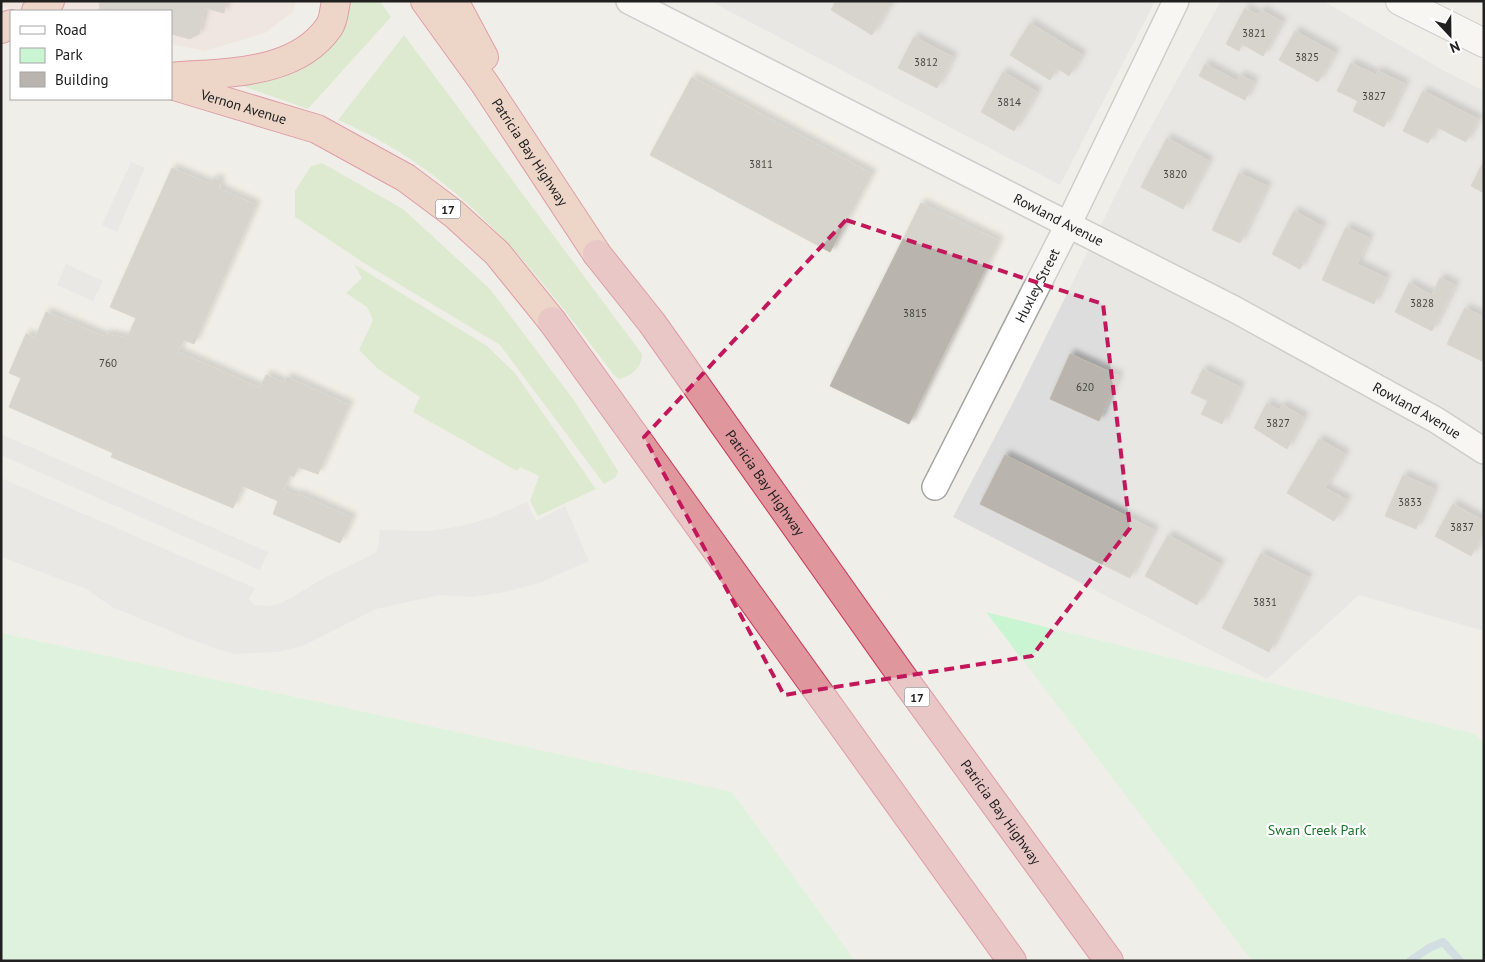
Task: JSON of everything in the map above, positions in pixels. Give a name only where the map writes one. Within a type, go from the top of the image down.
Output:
[{"type":"highway","points":[[37,10],[50,1]]},
{"type":"highway","points":[[172,77],[260,69],[306,51],[330,26],[336,1]]},
{"type":"highway","name":"Patricia Bay Highway","points":[[425,1],[485,84],[597,254],[652,323],[859,616],[1109,961]]},
{"type":"highway","points":[[454,1],[597,254]]},
{"type":"highway","name":"Vernon Avenue","points":[[172,85],[317,129],[367,154],[406,178],[454,214],[497,253],[552,320],[1012,961]]},
{"type":"street","name":"Rowland Avenue","points":[[629,1],[1234,309],[1436,420],[1484,451]]},
{"type":"street","name":"Huxley Street","points":[[935,487],[1068,225],[1176,1]]},
{"type":"street","points":[[1400,1],[1484,43]]},
{"type":"highlighted area","points":[[846,220],[1103,304],[1130,528],[1032,656],[784,695],[644,437]]},
{"type":"shaded area","points":[[1,1],[296,1],[294,11],[265,33],[205,51],[172,44],[172,10],[14,10],[1,7]]},
{"type":"shaded area","points":[[710,1],[1155,1],[1060,185]]},
{"type":"shaded area","points":[[1221,1],[1323,1],[1441,69],[1484,91],[1484,631],[1359,595],[1267,679],[953,517],[1018,393],[1136,154]]},
{"type":"shaded area","points":[[131,162],[145,168],[117,232],[102,225]]},
{"type":"shaded area","points":[[66,264],[103,281],[93,301],[57,285]]},
{"type":"shaded area","points":[[1,434],[268,552],[260,570],[1,455]]},
{"type":"shaded area","points":[[1,478],[255,588],[249,599],[254,605],[271,606],[284,602],[322,579],[377,552],[380,530],[429,531],[462,526],[490,518],[527,502],[536,521],[565,506],[589,561],[539,583],[505,592],[472,597],[440,595],[376,609],[305,645],[278,652],[233,654],[197,642],[112,607],[86,589],[1,557]]},
{"type":"green space","points":[[349,1],[380,1],[391,17],[308,109],[237,84],[292,69],[324,51],[336,38],[345,22]]},
{"type":"green space","points":[[404,35],[642,354],[638,367],[628,376],[619,379],[613,374],[555,298],[524,262],[493,228],[459,196],[422,167],[382,142],[338,120]]},
{"type":"green space","points":[[322,163],[403,209],[490,289],[576,403],[618,471],[616,477],[604,484],[500,345],[364,263],[295,217],[295,191],[311,166]]},
{"type":"green space","points":[[354,264],[487,346],[515,373],[596,489],[538,516],[530,501],[539,476],[520,467],[517,471],[413,412],[420,397],[378,369],[359,350],[373,320],[367,307],[346,293],[362,278]]},
{"type":"green space","name":"Swan Creek Park","points":[[986,612],[1474,734],[1484,744],[1484,961],[1252,961]]},
{"type":"green space","points":[[1,633],[732,792],[855,961],[1,961]]},
{"type":"building","points":[[100,1],[226,1],[224,13],[205,8],[199,34],[190,39],[172,34],[172,10],[99,10]]},
{"type":"building","points":[[836,1],[892,1],[872,35],[831,10]]},
{"type":"building","points":[[1245,8],[1258,15],[1261,10],[1282,22],[1263,56],[1242,44],[1239,51],[1226,44]]},
{"type":"building","points":[[1030,23],[1082,55],[1069,76],[1057,68],[1050,80],[1010,55]]},
{"type":"building","points":[[1295,31],[1335,53],[1318,82],[1279,60]]},
{"type":"building","points":[[914,37],[953,57],[937,88],[898,68]]},
{"type":"building","points":[[1351,63],[1376,75],[1378,71],[1405,84],[1384,127],[1353,111],[1358,101],[1337,91]]},
{"type":"building","points":[[1205,64],[1237,81],[1240,75],[1254,82],[1245,100],[1199,76]]},
{"type":"building","points":[[1003,72],[1037,92],[1014,131],[981,112]]},
{"type":"building","points":[[692,77],[872,174],[830,252],[650,155]]},
{"type":"building","points":[[1423,91],[1478,119],[1466,142],[1437,127],[1428,143],[1403,131]]},
{"type":"building","points":[[1167,138],[1209,161],[1183,209],[1141,187]]},
{"type":"building","points":[[1484,161],[1484,193],[1471,186]]},
{"type":"building","points":[[172,168],[209,184],[212,180],[219,179],[220,189],[256,205],[194,344],[184,340],[178,352],[260,388],[266,375],[284,383],[287,377],[349,405],[318,474],[298,467],[294,477],[290,475],[283,490],[297,496],[298,494],[352,518],[340,543],[273,514],[278,501],[243,486],[233,508],[111,457],[113,453],[9,407],[21,378],[9,373],[26,334],[35,338],[46,312],[105,337],[106,334],[127,338],[136,318],[110,307]]},
{"type":"building","points":[[1239,173],[1267,186],[1240,243],[1212,230]]},
{"type":"building","points":[[921,203],[999,241],[909,424],[830,386]]},
{"type":"building","points":[[1294,211],[1322,226],[1300,269],[1272,254]]},
{"type":"building","points":[[1346,227],[1369,238],[1357,264],[1386,278],[1374,304],[1322,280]]},
{"type":"building","points":[[1440,278],[1455,285],[1432,331],[1395,312],[1409,283],[1432,295]]},
{"type":"building","points":[[1465,308],[1484,317],[1484,362],[1447,344]]},
{"type":"building","points":[[1070,354],[1119,376],[1099,421],[1050,399]]},
{"type":"building","points":[[1203,369],[1240,387],[1222,424],[1201,414],[1208,401],[1191,393]]},
{"type":"building","points":[[1267,403],[1279,410],[1282,405],[1304,417],[1287,449],[1254,428]]},
{"type":"building","points":[[1319,439],[1345,454],[1325,488],[1347,500],[1334,521],[1287,493]]},
{"type":"building","points":[[1005,455],[1154,530],[1130,578],[980,504]]},
{"type":"building","points":[[1403,475],[1434,489],[1416,529],[1385,516]]},
{"type":"building","points":[[1453,504],[1484,521],[1484,533],[1471,556],[1435,536]]},
{"type":"building","points":[[1168,535],[1220,564],[1197,605],[1145,576]]},
{"type":"building","points":[[1261,553],[1308,577],[1269,652],[1222,628]]},
{"type":"waterway","points":[[1410,961],[1429,948],[1443,942],[1460,961]]}]
